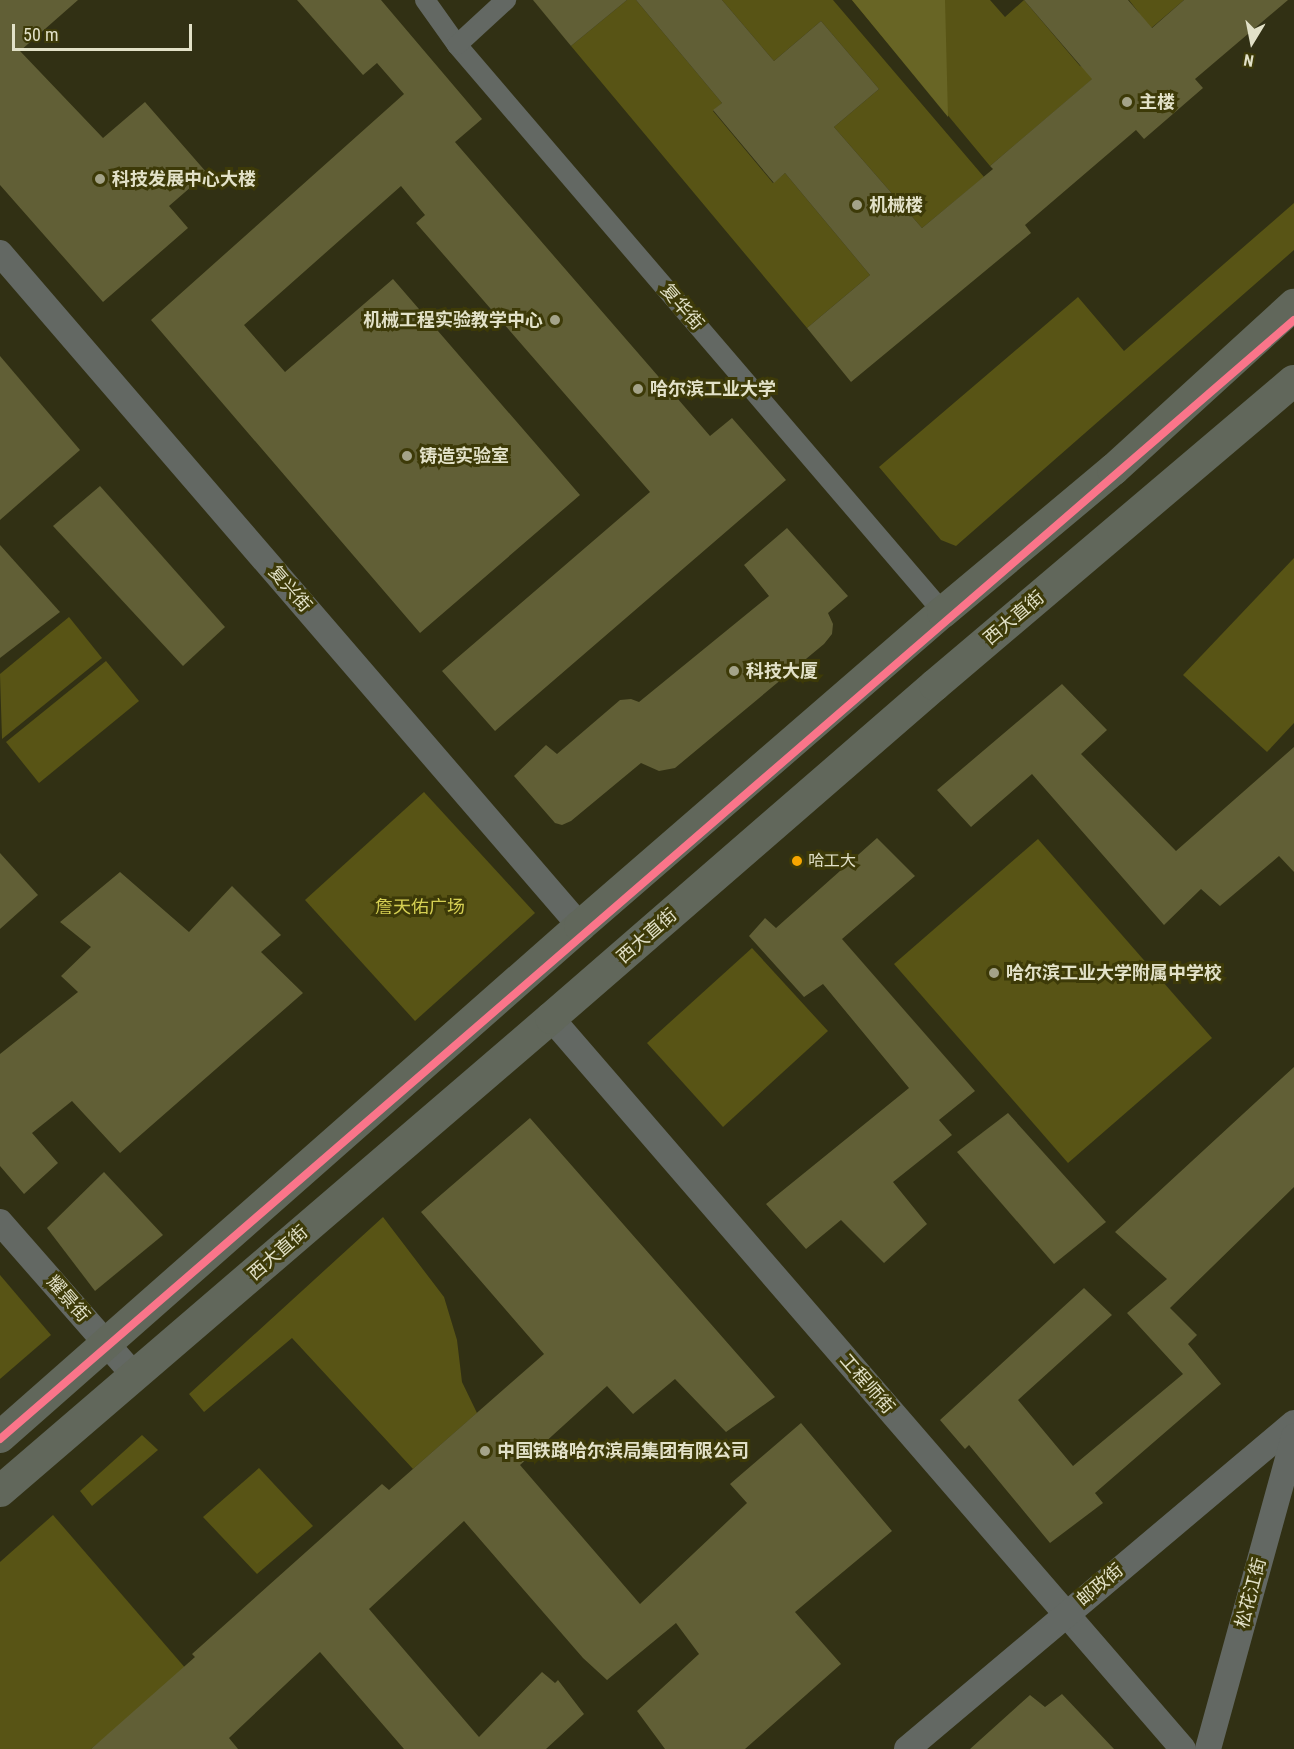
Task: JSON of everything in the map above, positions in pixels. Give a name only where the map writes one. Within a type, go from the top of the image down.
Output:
[{"type":"main road","points":[[0,1437],[580,926],[943,612],[1113,470],[1294,305]]},
{"type":"main road","name":"西大直街","points":[[0,1491],[551,1018],[934,685],[1294,381]]},
{"type":"street","name":"复华街","points":[[425,0],[457,45],[943,612]]},
{"type":"street","points":[[457,45],[506,0]]},
{"type":"street","name":"复兴街","points":[[0,253],[580,926]]},
{"type":"street","name":"工程师街","points":[[551,1018],[1183,1749]]},
{"type":"street","name":"耀景街","points":[[0,1222],[135,1376]]},
{"type":"street","name":"邮政街","points":[[907,1749],[1294,1423]]},
{"type":"street","name":"松花江街","points":[[1208,1749],[1294,1437]]},
{"type":"green space","points":[[627,0],[636,0],[722,103],[713,111],[773,183],[785,173],[870,275],[807,328],[571,46]]},
{"type":"green space","points":[[722,0],[833,0],[984,177],[922,228],[834,127],[879,89],[821,21],[774,61]]},
{"type":"green space","points":[[852,0],[990,0],[1005,17],[1024,0],[1080,66],[1103,70],[990,166]]},
{"type":"green space","points":[[1129,0],[1184,0],[1142,36],[1129,22],[1139,13]]},
{"type":"green space","points":[[1294,203],[1294,250],[956,546],[941,540],[879,467],[1078,297],[1124,351]]},
{"type":"green space","points":[[1294,558],[1294,723],[1267,752],[1183,675]]},
{"type":"green space","points":[[69,617],[102,658],[2,739],[0,674]]},
{"type":"green space","points":[[106,661],[139,701],[39,783],[6,742]]},
{"type":"green space","name":"詹天佑广场","points":[[424,792],[535,913],[415,1021],[305,900]]},
{"type":"green space","points":[[1038,839],[1212,1038],[1068,1163],[894,964]]},
{"type":"green space","points":[[752,948],[828,1031],[723,1127],[647,1043]]},
{"type":"green space","points":[[383,1217],[444,1297],[457,1340],[462,1382],[477,1413],[413,1469],[292,1338],[204,1412],[189,1394]]},
{"type":"green space","points":[[0,1275],[51,1335],[0,1379]]},
{"type":"green space","points":[[142,1435],[158,1450],[92,1506],[80,1491]]},
{"type":"green space","points":[[259,1468],[313,1526],[257,1574],[203,1517]]},
{"type":"green space","points":[[53,1515],[187,1670],[91,1749],[0,1749],[0,1562]]},
{"type":"shaded area","points":[[852,0],[945,0],[948,117]]},
{"type":"building","name":"科技发展中心大楼","points":[[0,0],[78,0],[20,51],[103,138],[145,102],[207,173],[169,206],[188,228],[103,302],[0,185]]},
{"type":"building","points":[[297,0],[381,0],[482,119],[455,142],[710,436],[732,418],[786,480],[495,731],[442,671],[650,492],[416,223],[425,215],[401,186],[244,325],[285,372],[393,279],[580,495],[420,633],[151,320],[404,94],[377,63],[363,75]]},
{"type":"building","points":[[533,0],[627,0],[571,46]]},
{"type":"building","name":"机械楼","points":[[636,0],[722,0],[774,61],[821,21],[879,89],[834,127],[922,228],[993,169],[990,166],[1092,79],[1024,0],[1128,0],[1152,28],[1184,0],[1288,0],[1195,79],[1203,88],[1144,139],[1136,130],[1025,225],[1031,233],[851,382],[807,328],[870,275],[785,173],[774,183],[713,110],[722,103]]},
{"type":"building","points":[[0,356],[80,450],[0,520]]},
{"type":"building","points":[[100,486],[225,627],[183,666],[53,526]]},
{"type":"building","name":"科技大厦","points":[[787,528],[848,596],[828,613],[833,624],[832,634],[824,644],[675,768],[659,771],[641,763],[571,821],[562,825],[555,823],[514,776],[546,745],[557,754],[620,700],[631,699],[639,702],[769,596],[744,565]]},
{"type":"building","points":[[0,545],[60,612],[0,658]]},
{"type":"building","points":[[1062,684],[1107,730],[1081,754],[1176,851],[1294,747],[1294,872],[1279,856],[1220,906],[1201,889],[1164,925],[1032,774],[971,827],[937,790]]},
{"type":"building","points":[[877,838],[915,876],[842,939],[975,1091],[939,1120],[952,1135],[893,1182],[927,1224],[884,1263],[841,1220],[806,1249],[766,1204],[909,1088],[823,984],[804,997],[749,936],[765,918],[776,928]]},
{"type":"building","points":[[0,853],[38,895],[0,929]]},
{"type":"building","points":[[120,872],[189,932],[232,886],[281,935],[261,952],[303,993],[120,1153],[72,1101],[32,1133],[58,1163],[24,1194],[0,1166],[0,1054],[78,992],[61,976],[91,947],[60,922]]},
{"type":"building","points":[[1294,1067],[1294,1187],[1170,1308],[1197,1335],[1188,1344],[1221,1384],[1095,1493],[1103,1503],[1050,1543],[969,1445],[965,1449],[940,1420],[1084,1288],[1112,1315],[1018,1400],[1073,1466],[1183,1374],[1127,1313],[1167,1279],[1115,1232]]},
{"type":"building","points":[[1008,1113],[1106,1222],[1054,1264],[957,1152]]},
{"type":"building","name":"中国铁路哈尔滨局集团有限公司","points":[[530,1118],[775,1397],[726,1432],[675,1379],[633,1414],[607,1386],[520,1465],[640,1604],[747,1503],[730,1484],[801,1423],[892,1531],[795,1612],[841,1664],[745,1749],[665,1749],[637,1711],[699,1654],[676,1623],[607,1680],[583,1658],[464,1521],[369,1609],[479,1737],[542,1672],[555,1683],[558,1680],[584,1714],[546,1749],[404,1749],[320,1652],[229,1738],[238,1749],[91,1749],[195,1657],[192,1654],[382,1484],[389,1490],[544,1354],[421,1212]]},
{"type":"building","points":[[104,1172],[163,1235],[95,1291],[47,1228]]},
{"type":"building","points":[[1062,1694],[1114,1749],[970,1749],[1030,1695],[1045,1707]]},
{"type":"transit line","points":[[0,1439],[1294,320]]},
{"type":"place","name":"主楼","points":[[1127,102]]},
{"type":"place","name":"科技发展中心大楼","points":[[100,179]]},
{"type":"place","name":"机械楼","points":[[857,205]]},
{"type":"place","name":"机械工程实验教学中心","points":[[555,320]]},
{"type":"place","name":"哈尔滨工业大学","points":[[638,389]]},
{"type":"place","name":"铸造实验室","points":[[407,456]]},
{"type":"place","name":"科技大厦","points":[[734,671]]},
{"type":"place","name":"哈工大","points":[[797,861]]},
{"type":"place","name":"哈尔滨工业大学附属中学校","points":[[994,973]]},
{"type":"place","name":"中国铁路哈尔滨局集团有限公司","points":[[485,1451]]}]
